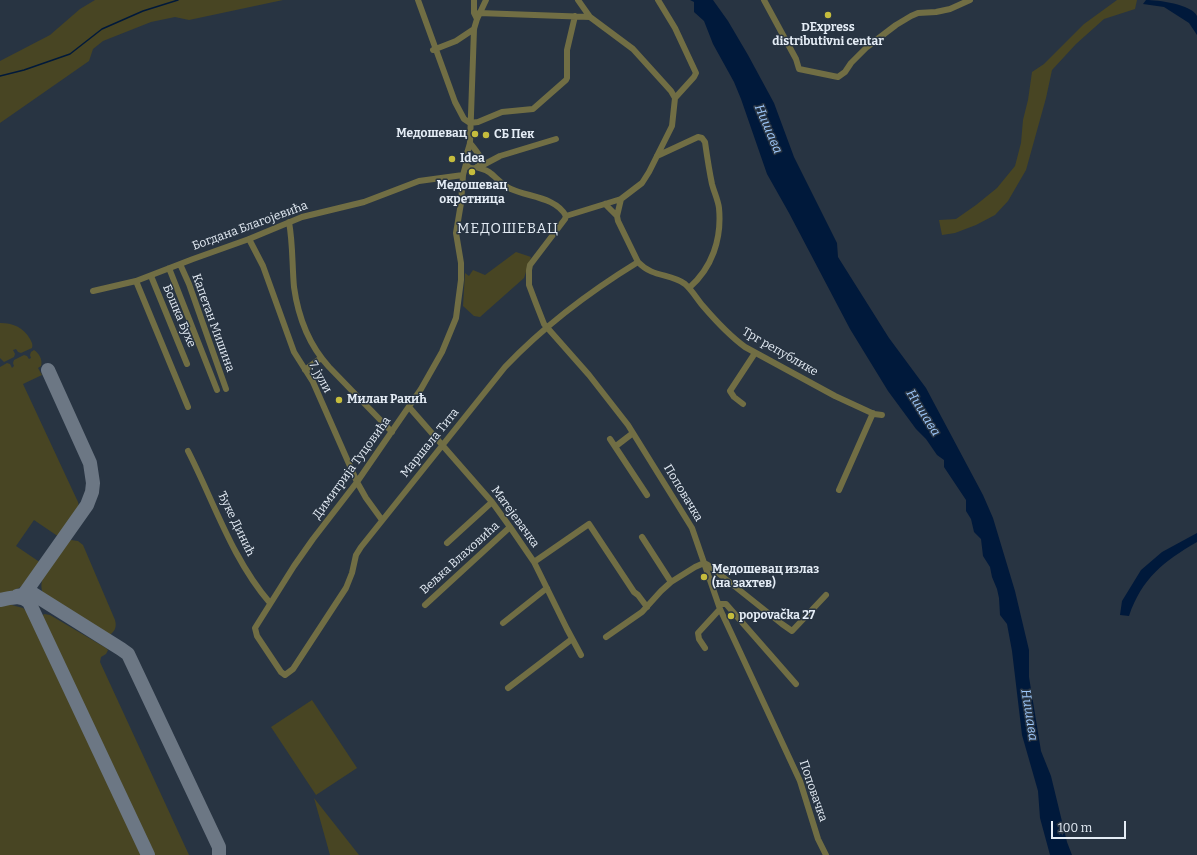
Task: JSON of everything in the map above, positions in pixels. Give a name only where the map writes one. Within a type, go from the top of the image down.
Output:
[{"type":"street","points":[[418,0],[434,50],[459,111],[464,119],[470,124],[502,112],[533,109],[562,84],[567,78],[567,50],[575,16]]},
{"type":"street","points":[[474,0],[474,13],[476,19]]},
{"type":"street","points":[[476,19],[486,0]]},
{"type":"street","points":[[470,143],[480,157],[472,168],[487,170],[508,187],[551,203],[561,209],[566,216],[621,199],[642,182],[649,172],[672,126],[675,98],[671,91],[634,49],[590,17],[578,0]]},
{"type":"street","points":[[658,0],[675,28],[696,73],[675,98]]},
{"type":"street","points":[[764,0],[796,59],[799,69],[838,77],[845,72],[851,63],[867,47],[906,19],[918,13],[936,12],[950,9],[970,0]]},
{"type":"street","points":[[479,13],[590,17]]},
{"type":"street","name":"Димитрија Туцовића","points":[[285,675],[277,668],[257,636],[255,628],[313,539],[357,482],[421,389],[442,352],[456,318],[462,271],[456,233],[461,203],[472,168],[465,160],[470,143],[474,29],[476,19]]},
{"type":"street","points":[[434,50],[456,41],[474,29]]},
{"type":"street","points":[[657,156],[698,138],[702,138],[705,142],[712,184],[718,207],[719,216],[717,245],[703,274],[689,288]]},
{"type":"street","name":"Богдана Благојевића","points":[[93,291],[151,276],[249,239],[302,217],[364,202],[419,181],[472,168],[500,156],[556,139]]},
{"type":"street","points":[[467,155],[472,153],[477,154]]},
{"type":"street","points":[[617,216],[621,199]]},
{"type":"street","points":[[605,204],[617,216],[620,226],[638,262]]},
{"type":"street","name":"Поповачка","points":[[566,216],[531,262],[529,267],[529,285],[532,294],[547,327],[589,375],[633,433],[692,528],[720,607],[800,781],[818,839],[826,855]]},
{"type":"street","points":[[289,222],[296,298],[305,331],[321,358],[392,432]]},
{"type":"street","name":"7. јули","points":[[249,239],[263,266],[294,352],[313,382],[357,482],[366,498],[382,520]]},
{"type":"street","name":"Трг републике","points":[[638,262],[648,271],[680,282],[689,288],[704,307],[732,336],[745,347],[835,396],[873,413],[882,415]]},
{"type":"street","name":"Маршала Тита","points":[[285,675],[290,673],[296,665],[346,588],[352,573],[356,555],[361,547],[505,367],[547,327],[603,284],[638,262]]},
{"type":"street","name":"Капетан Мишина","points":[[180,264],[189,284],[226,389]]},
{"type":"street","points":[[169,268],[217,390]]},
{"type":"street","name":"Бошка Бухе","points":[[151,276],[187,364]]},
{"type":"street","points":[[136,281],[188,407]]},
{"type":"street","points":[[743,404],[734,397],[730,391],[755,353]]},
{"type":"street","points":[[306,370],[321,358]]},
{"type":"street","name":"Матејевачка","points":[[409,407],[492,502],[510,527],[534,562],[581,656]]},
{"type":"street","points":[[840,490],[873,413]]},
{"type":"street","points":[[616,446],[633,433]]},
{"type":"street","points":[[610,439],[616,446],[647,496]]},
{"type":"street","name":"Ђуке Динић","points":[[188,451],[239,557],[254,583],[270,603]]},
{"type":"street","points":[[446,543],[492,502]]},
{"type":"street","points":[[534,562],[589,524],[634,592],[647,607]]},
{"type":"street","name":"Вељка Влаховића","points":[[425,605],[510,527]]},
{"type":"street","points":[[642,537],[672,582]]},
{"type":"street","points":[[606,637],[642,612],[661,591],[672,582],[704,563],[792,631],[826,595]]},
{"type":"street","points":[[503,623],[547,588]]},
{"type":"street","points":[[705,648],[699,639],[698,632],[720,607],[726,604],[796,684]]},
{"type":"street","points":[[508,688],[572,639]]},
{"type":"shaded area","points":[[95,0],[283,0],[189,20],[175,17],[151,22],[103,41],[93,49],[89,61],[0,123],[0,61],[50,35],[80,9]]},
{"type":"shaded area","points":[[1117,0],[1137,0],[1135,9],[1104,19],[1076,44],[1052,70],[1046,98],[1026,170],[1008,201],[995,215],[976,225],[955,233],[942,235],[939,220],[956,219],[976,205],[997,188],[1015,166],[1021,143],[1023,120],[1028,100],[1032,72],[1044,64],[1084,24]]},
{"type":"shaded area","points":[[516,252],[531,257],[524,278],[480,317],[474,316],[463,306],[465,273],[469,276],[473,270],[485,275]]},
{"type":"shaded area","points":[[0,323],[17,326],[24,331],[30,339],[32,348],[21,353],[16,349],[13,350],[15,354],[14,357],[4,362],[0,358]]},
{"type":"shaded area","points":[[34,350],[41,359],[41,366],[38,368],[42,375],[23,384],[79,507],[59,537],[34,520],[16,546],[41,563],[24,584],[8,593],[0,595],[0,367],[7,363],[10,364],[12,368],[14,366],[14,360],[24,355],[29,359],[31,358],[31,352]]},
{"type":"shaded area","points":[[71,540],[78,541],[83,545],[115,620],[115,629],[108,636],[47,601],[43,594],[41,584],[46,571],[59,552]]},
{"type":"shaded area","points":[[8,604],[23,608],[30,615],[142,855],[0,855],[0,605]]},
{"type":"shaded area","points":[[44,614],[50,615],[108,650],[106,654],[101,657],[100,662],[189,855],[151,855],[43,623],[42,617]]},
{"type":"shaded area","points":[[312,700],[357,768],[316,795],[271,727]]},
{"type":"shaded area","points":[[314,798],[359,855],[330,855]]},
{"type":"water","name":"Нишава","points":[[690,0],[713,0],[728,21],[774,103],[794,157],[837,243],[838,257],[889,338],[926,388],[983,495],[993,518],[1015,591],[1029,650],[1029,677],[1041,751],[1051,776],[1067,842],[1072,855],[1050,855],[1040,818],[1038,791],[1022,735],[1012,651],[1007,624],[1000,615],[997,589],[990,567],[983,556],[981,539],[974,532],[971,519],[966,511],[966,500],[944,467],[944,460],[937,455],[888,391],[850,329],[767,174],[734,82],[713,44],[704,21],[694,12],[694,2]]},
{"type":"water","points":[[1146,0],[1174,4],[1188,8],[1194,12],[1197,16],[1197,35],[1189,23],[1164,7],[1143,4]]},
{"type":"water","points":[[1197,533],[1197,542],[1174,556],[1148,581],[1140,591],[1129,616],[1120,615],[1122,601],[1141,570],[1162,552]]},
{"type":"waterway","points":[[0,76],[24,70],[70,54],[102,29],[143,11],[178,0]]},
{"type":"taxiway","points":[[27,599],[27,590],[87,505],[92,492],[93,483],[90,463],[48,370]]},
{"type":"taxiway","points":[[17,596],[23,595],[27,590],[128,654],[219,847],[219,855]]},
{"type":"taxiway","points":[[0,600],[19,597],[29,602],[148,855]]},
{"type":"place","name":"DExpress distributivni centar","points":[[828,15]]},
{"type":"place","name":"Медошевац","points":[[475,134]]},
{"type":"place","name":"СБ Пек","points":[[486,135]]},
{"type":"place","name":"Idea","points":[[452,159]]},
{"type":"place","name":"Медошевац окретница","points":[[472,172]]},
{"type":"place","name":"Милан Ракић","points":[[339,400]]},
{"type":"place","name":"Медошевац излаз (на захтев)","points":[[704,577]]},
{"type":"place","name":"popovačka 27","points":[[731,616]]},
{"type":"district","name":"МЕДОШЕВАЦ","points":[[508,229]]}]
